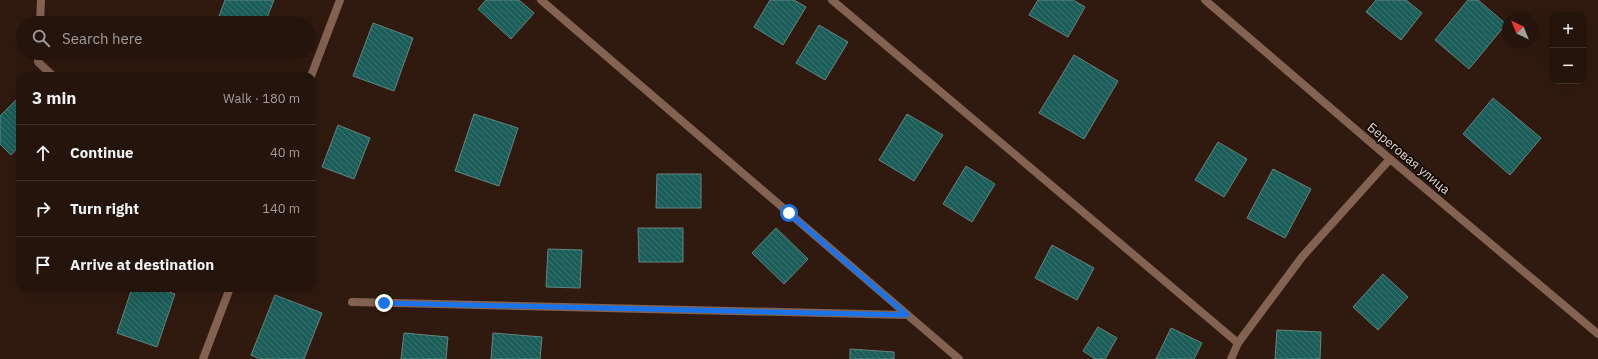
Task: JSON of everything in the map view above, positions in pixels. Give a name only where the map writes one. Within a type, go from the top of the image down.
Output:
[{"type":"street","points":[[40,16],[41,0]]},
{"type":"street","points":[[313,72],[340,0]]},
{"type":"street","points":[[541,0],[959,359]]},
{"type":"street","points":[[832,0],[1238,343]]},
{"type":"street","name":"Береговая улица","points":[[1205,0],[1390,159],[1598,334]]},
{"type":"street","points":[[38,60],[38,62],[49,72]]},
{"type":"street","points":[[1231,359],[1238,343],[1302,257],[1390,159]]},
{"type":"street","points":[[203,359],[228,292]]},
{"type":"street","points":[[352,302],[907,315]]},
{"type":"building","points":[[225,0],[274,0],[268,16],[219,16]]},
{"type":"building","points":[[486,0],[519,0],[534,13],[511,39],[478,9]]},
{"type":"building","points":[[770,0],[794,0],[806,7],[783,45],[754,27]]},
{"type":"building","points":[[1038,0],[1073,0],[1085,7],[1068,37],[1029,15]]},
{"type":"building","points":[[1376,0],[1406,0],[1422,13],[1401,40],[1366,12]]},
{"type":"building","points":[[1468,0],[1478,0],[1502,21],[1502,29],[1469,69],[1435,40]]},
{"type":"building","points":[[373,23],[413,38],[394,91],[353,76]]},
{"type":"building","points":[[819,25],[848,42],[825,80],[796,63]]},
{"type":"building","points":[[1074,55],[1118,81],[1084,139],[1039,113]]},
{"type":"building","points":[[1493,98],[1541,138],[1510,175],[1463,134]]},
{"type":"building","points":[[16,100],[16,149],[11,155],[0,144],[0,116]]},
{"type":"building","points":[[474,114],[518,128],[499,186],[455,171]]},
{"type":"building","points":[[907,114],[943,135],[914,181],[879,160]]},
{"type":"building","points":[[338,125],[370,138],[354,179],[322,167]]},
{"type":"building","points":[[1218,142],[1247,159],[1224,197],[1195,180]]},
{"type":"building","points":[[966,166],[995,184],[972,222],[943,204]]},
{"type":"building","points":[[1273,169],[1311,189],[1285,238],[1247,218]]},
{"type":"building","points":[[657,174],[701,174],[701,208],[656,208]]},
{"type":"building","points":[[638,228],[683,228],[683,262],[639,262]]},
{"type":"building","points":[[776,228],[808,259],[784,284],[752,253]]},
{"type":"building","points":[[1052,245],[1094,268],[1077,300],[1035,278]]},
{"type":"building","points":[[548,249],[582,250],[580,288],[546,287]]},
{"type":"building","points":[[1383,274],[1408,297],[1378,330],[1353,307]]},
{"type":"building","points":[[131,292],[169,292],[175,294],[157,347],[117,333]]},
{"type":"building","points":[[275,295],[322,313],[304,359],[260,359],[251,355]]},
{"type":"building","points":[[1098,327],[1117,338],[1105,359],[1095,359],[1083,351]]},
{"type":"building","points":[[1171,328],[1202,343],[1194,359],[1156,359]]},
{"type":"building","points":[[1277,330],[1321,332],[1320,359],[1275,359]]},
{"type":"building","points":[[404,333],[448,337],[446,359],[401,359]]},
{"type":"building","points":[[493,333],[542,337],[540,359],[491,359]]},
{"type":"building","points":[[850,349],[894,352],[894,359],[850,359]]},
{"type":"route","points":[[384,303],[907,315],[789,213]]}]
